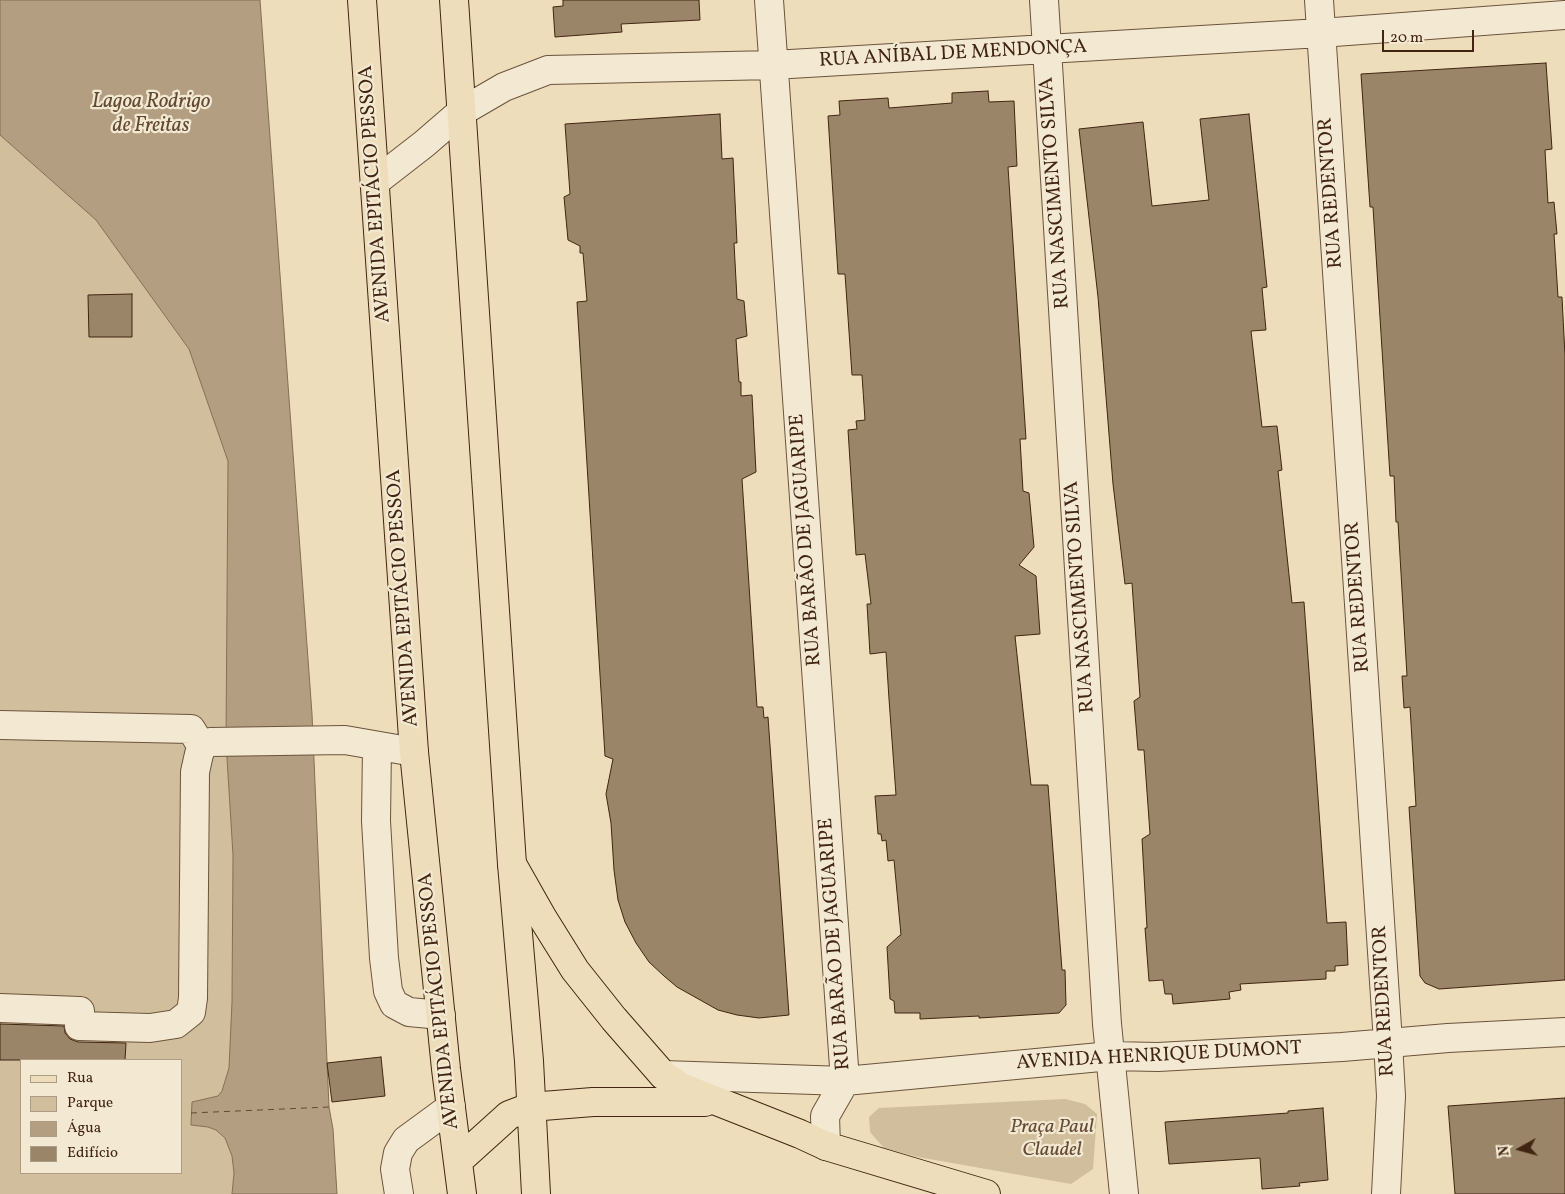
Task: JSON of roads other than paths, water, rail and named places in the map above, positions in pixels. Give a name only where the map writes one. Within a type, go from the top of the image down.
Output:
[{"type":"main road","name":"AVENIDA EPITÁCIO PESSOA","points":[[362,0],[414,752],[440,1015],[462,1194]]},
{"type":"main road","points":[[454,0],[512,864],[529,1061],[536,1194]]},
{"type":"main road","points":[[512,864],[542,917],[576,970],[614,1020],[663,1075],[681,1087],[826,1146],[940,1188],[986,1194]]},
{"type":"main road","points":[[458,1160],[509,1115],[530,1107],[593,1102],[716,1102]]},
{"type":"street","name":"RUA BARÃO DE JAGUARIPE","points":[[769,0],[845,1081]]},
{"type":"street","name":"RUA NASCIMENTO SILVA","points":[[1044,0],[1107,1024],[1124,1194]]},
{"type":"street","name":"RUA REDENTOR","points":[[1319,0],[1388,1042],[1391,1096],[1386,1194]]},
{"type":"street","name":"RUA ANÍBAL DE MENDONÇA","points":[[376,182],[461,112],[504,87],[548,70],[773,65],[1321,33],[1565,15]]},
{"type":"street","points":[[0,725],[191,730],[206,745],[345,740],[414,752]]},
{"type":"street","points":[[0,1008],[80,1011],[79,1026],[150,1028],[176,1024],[191,1012],[193,998],[195,772],[206,745]]},
{"type":"street","points":[[377,746],[376,821],[384,958],[388,991],[394,1004],[409,1012],[440,1015]]},
{"type":"street","name":"AVENIDA HENRIQUE DUMONT","points":[[663,1075],[845,1081],[1111,1056],[1158,1057],[1565,1032]]},
{"type":"street","points":[[826,1146],[825,1116],[845,1081]]},
{"type":"street","points":[[399,1194],[395,1169],[398,1153],[406,1140],[451,1107]]},
{"type":"water","name":"Lagoa Rodrigo de Freitas","points":[[0,0],[260,0],[312,714],[329,1107],[333,1129],[337,1194],[232,1194],[234,1173],[232,1156],[225,1138],[216,1130],[191,1125],[192,1102],[218,1096],[222,1091],[229,1068],[232,1002],[233,855],[226,742],[228,461],[189,349],[96,220],[0,135]]},
{"type":"park label","name":"Praça Paul Claudel","points":[[1052,1140]]}]
